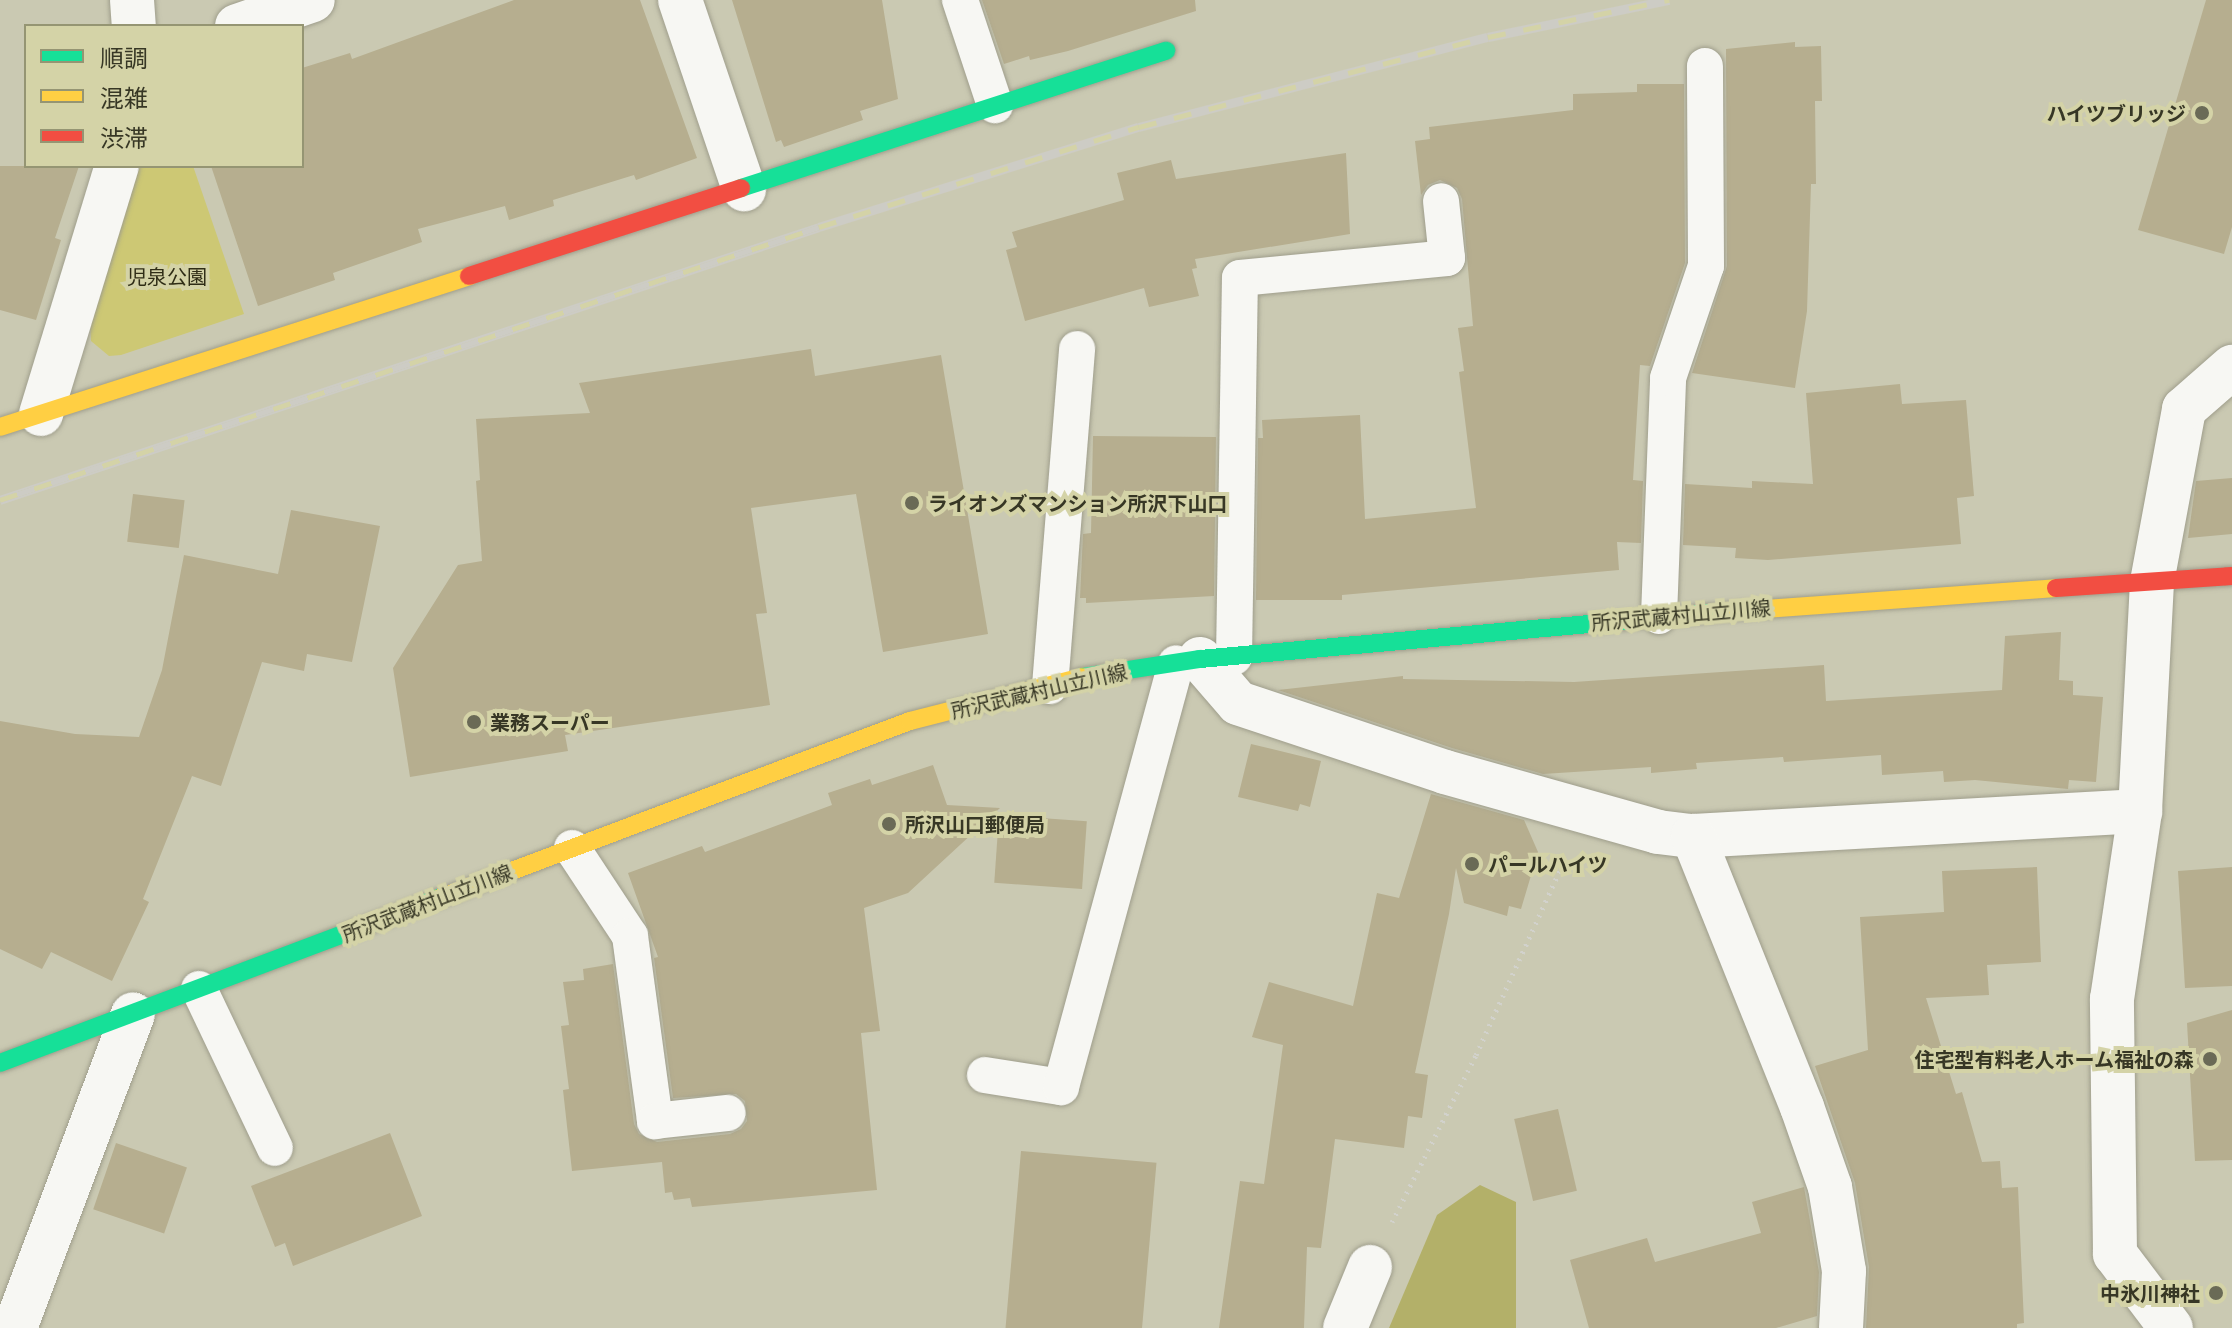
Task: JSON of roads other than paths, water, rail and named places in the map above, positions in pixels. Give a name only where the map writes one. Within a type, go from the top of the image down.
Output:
[{"type":"main road","points":[[0,427],[1166,51]]},
{"type":"main road","name":"所沢武蔵村山立川線","points":[[0,1063],[910,721],[1087,676],[1203,660],[1659,616],[2232,576]]},
{"type":"street","points":[[132,0],[134,24]]},
{"type":"street","points":[[243,24],[313,0]]},
{"type":"street","points":[[680,0],[744,189]]},
{"type":"street","points":[[41,414],[116,168]]},
{"type":"street","points":[[2171,1328],[2115,1254],[2112,999],[2140,811],[2152,582],[2184,409],[2232,367]]},
{"type":"street","points":[[1203,660],[1238,703],[1445,772],[1658,832],[1693,836],[2140,811]]},
{"type":"street","points":[[1693,836],[1802,1107],[1830,1187],[1844,1271],[1841,1328]]},
{"type":"street","points":[[15,1328],[133,1014]]},
{"type":"street","points":[[1345,1328],[1370,1267]]},
{"type":"lane","points":[[960,0],[995,105]]},
{"type":"lane","points":[[1659,616],[1668,378],[1706,266],[1705,66]]},
{"type":"lane","points":[[985,1075],[1061,1087],[1203,660],[1240,278],[1447,258],[1441,201]]},
{"type":"lane","points":[[1050,686],[1077,349]]},
{"type":"lane","points":[[572,848],[630,936],[655,1121],[728,1113]]},
{"type":"lane","points":[[199,989],[275,1148]]},
{"type":"railway","points":[[0,500],[819,227],[1139,127],[1488,37],[1669,0]]},
{"type":"place","name":"ハイツブリッジ","points":[[2202,113]]},
{"type":"place","name":"ライオンズマンション所沢下山口","points":[[912,503]]},
{"type":"place","name":"業務スーパー","points":[[474,722]]},
{"type":"place","name":"所沢山口郵便局","points":[[889,824]]},
{"type":"place","name":"パールハイツ","points":[[1472,864]]},
{"type":"place","name":"住宅型有料老人ホーム福祉の森","points":[[2210,1059]]},
{"type":"place","name":"中氷川神社","points":[[2216,1293]]},
{"type":"park label","name":"児泉公園","points":[[167,276]]}]
